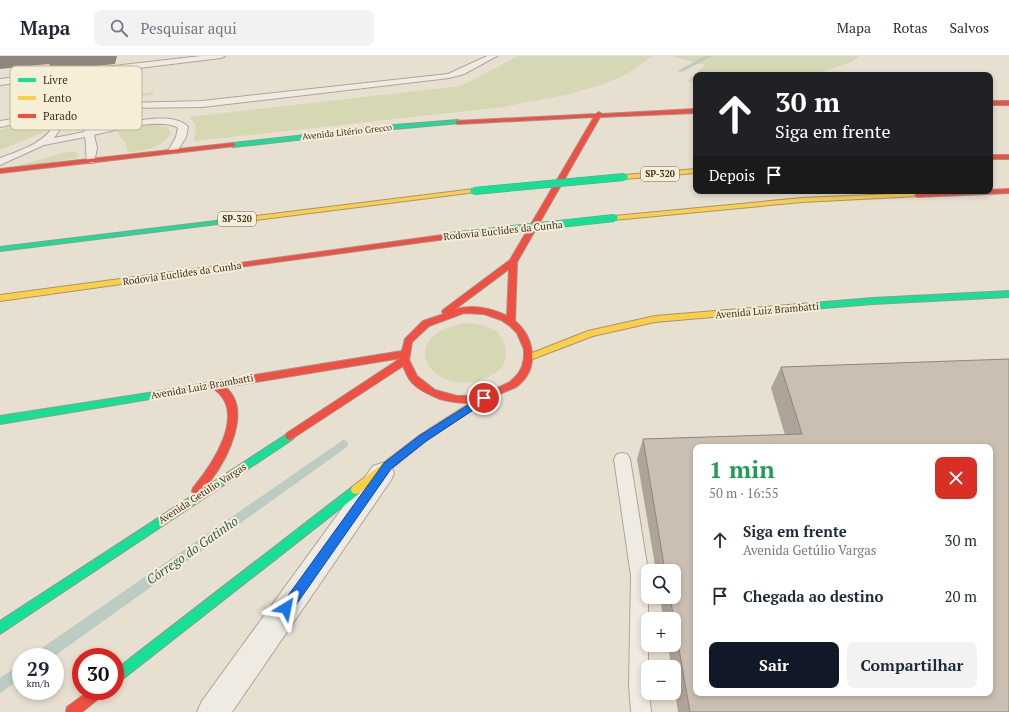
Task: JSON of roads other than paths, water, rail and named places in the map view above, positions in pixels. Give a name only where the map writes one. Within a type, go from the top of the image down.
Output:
[{"type":"main road","points":[[993,103],[1009,103]]},
{"type":"main road","name":"Avenida Litério Grecco","points":[[0,171],[402,127],[506,119],[693,111]]},
{"type":"main road","points":[[446,313],[513,262],[599,114]]},
{"type":"main road","points":[[993,157],[1009,157]]},
{"type":"main road","name":"SP-320","points":[[0,249],[474,191],[693,171]]},
{"type":"main road","name":"Rodovia Euclides da Cunha","points":[[993,192],[1009,191]]},
{"type":"main road","name":"Rodovia Euclides da Cunha","points":[[0,298],[450,236],[614,218],[802,200],[940,194]]},
{"type":"main road","points":[[511,321],[513,262]]},
{"type":"main road","name":"Avenida Luiz Brambatti","points":[[530,357],[591,333],[655,320],[873,300],[1009,294]]},
{"type":"main road","points":[[463,310],[480,310],[497,314],[511,321],[520,328],[526,337],[530,346],[530,357],[526,370],[516,382],[502,392],[484,398],[465,401],[447,399],[430,393],[417,384],[408,373],[404,357],[407,343],[413,333],[433,318],[446,313],[463,310]]},
{"type":"main road","name":"Avenida Luiz Brambatti","points":[[0,420],[215,384],[404,357]]},
{"type":"main road","name":"Avenida Getúlio Vargas","points":[[0,628],[404,357]]},
{"type":"main road","points":[[188,502],[206,480],[224,449],[232,431],[231,408],[226,393],[215,384]]},
{"type":"main road","points":[[124,671],[423,438],[484,398]]},
{"type":"main road","points":[[72,712],[87,700]]},
{"type":"street","points":[[213,712],[388,466]]},
{"type":"lane","points":[[136,66],[221,56]]},
{"type":"lane","points":[[142,104],[190,106],[449,76],[461,72],[493,56]]},
{"type":"lane","points":[[0,82],[10,81]]},
{"type":"lane","points":[[142,123],[165,121],[177,123],[183,127],[183,131],[172,151]]},
{"type":"lane","points":[[0,124],[10,122]]},
{"type":"lane","points":[[41,143],[56,130]]},
{"type":"lane","points":[[90,130],[88,134],[92,148],[90,162]]},
{"type":"lane","points":[[0,162],[41,143],[108,130]]},
{"type":"lane","points":[[622,459],[640,576],[639,685],[641,712]]},
{"type":"waterway","name":"Córrego do Gatinho","points":[[680,71],[709,56]]},
{"type":"waterway","name":"Córrego do Gatinho","points":[[54,648],[343,444]]},
{"type":"waterway","name":"Córrego do Gatinho","points":[[0,686],[12,677]]}]
